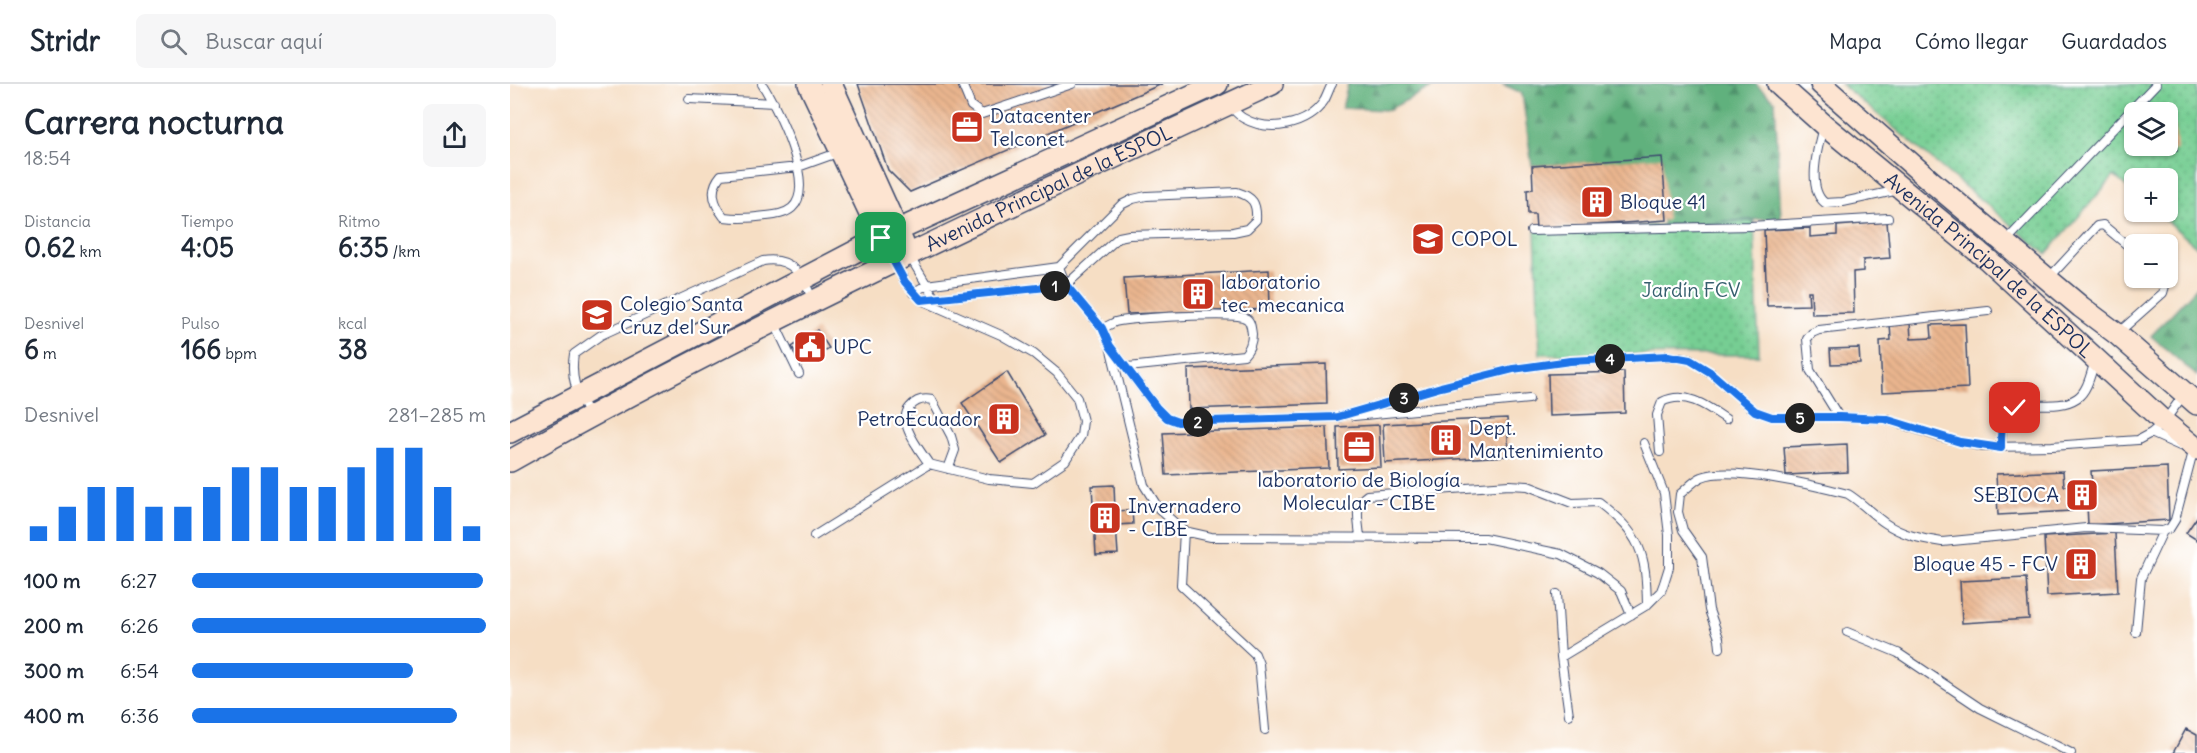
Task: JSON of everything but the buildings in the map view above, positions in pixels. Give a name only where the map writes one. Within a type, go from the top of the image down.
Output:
[{"type":"street","points":[[809,84],[841,151],[890,234]]},
{"type":"street","points":[[831,84],[901,258]]},
{"type":"street","name":"Avenida Principal de la ESPOL","points":[[510,432],[890,234],[1217,84]]},
{"type":"street","name":"Avenida Principal de la ESPOL","points":[[510,461],[590,416],[901,258],[1272,84]]},
{"type":"street","name":"Avenida Principal de la ESPOL","points":[[1778,84],[1824,125],[1988,259],[2096,359],[2158,428],[2195,453]]},
{"type":"street","name":"Avenida Principal de la ESPOL","points":[[1821,84],[1932,182],[2081,307],[2117,334],[2191,399]]},
{"type":"street","points":[[1910,196],[1932,182]]},
{"type":"street","points":[[2060,327],[2081,307]]},
{"type":"lane","points":[[762,84],[788,133],[798,167],[799,198],[785,213],[755,218],[724,217],[717,208],[714,191],[715,183],[721,175],[798,167],[841,151]]},
{"type":"lane","points":[[962,84],[971,106],[982,114],[1072,84]]},
{"type":"lane","points":[[1228,104],[1243,117],[1262,125],[1282,126],[1305,118],[1324,102],[1332,84]]},
{"type":"lane","points":[[2005,242],[2156,84]]},
{"type":"lane","points":[[689,99],[774,103]]},
{"type":"lane","points":[[1824,125],[1816,162],[1815,180],[1820,199],[1825,203],[1910,196]]},
{"type":"lane","points":[[913,293],[926,285],[1059,267],[1121,205],[1133,199],[1146,196],[1238,192],[1250,196],[1257,206],[1256,220],[1247,229],[1233,232],[1119,237],[1066,285],[921,300]]},
{"type":"lane","points":[[1531,231],[1750,226],[1888,218]]},
{"type":"lane","points":[[2048,279],[2100,225],[2124,243]]},
{"type":"lane","points":[[901,258],[926,285],[942,309]]},
{"type":"lane","points":[[901,258],[913,293],[921,300],[1000,335],[1034,354],[1057,373],[1077,398],[1083,421],[1081,436],[1065,461],[1034,483],[989,479],[948,470],[929,464],[905,421],[906,411],[915,401],[932,400],[951,436],[955,450],[948,470]]},
{"type":"lane","points":[[590,416],[578,395],[572,376],[574,354],[601,334],[763,261],[774,259],[782,261],[803,278],[814,302]]},
{"type":"lane","points":[[1059,267],[1066,285],[1102,328],[1110,346],[1144,485],[1159,509],[1184,531],[1211,537],[1485,538],[1561,554],[1598,573],[1622,591],[1631,615]]},
{"type":"lane","points":[[2117,334],[2163,293],[2164,288]]},
{"type":"lane","points":[[1839,417],[1810,370],[1807,339],[1812,333],[1819,330],[1988,312]]},
{"type":"lane","points":[[1102,328],[1115,322],[1153,318],[1231,315],[1246,318],[1250,322],[1252,337],[1249,349],[1244,355],[1128,368]]},
{"type":"lane","points":[[774,322],[799,374]]},
{"type":"lane","points":[[1110,346],[1156,407],[1167,418],[1178,422],[1337,417],[1529,399]]},
{"type":"lane","points":[[1337,417],[1513,369],[1570,361],[1668,356],[1690,360],[1710,372],[1755,411],[1763,414],[1782,418],[1885,419],[1960,442],[2001,448],[2138,440],[2158,428],[2191,399]]},
{"type":"lane","points":[[2001,448],[2001,428],[2004,417],[2015,408],[2031,404],[2066,404],[2079,398],[2085,390],[2096,359]]},
{"type":"lane","points":[[1660,452],[1657,415],[1662,402],[1674,396],[1690,399],[1709,407],[1726,419]]},
{"type":"lane","points":[[1561,657],[1647,605],[1661,591],[1669,567],[1669,535],[1664,493],[1644,443]]},
{"type":"lane","points":[[1720,648],[1719,638],[1709,610],[1702,557],[1683,530],[1678,512],[1680,494],[1701,477],[1721,473],[1741,473],[1838,491],[1861,502],[1883,522],[1902,533],[1942,542],[2086,528],[2163,531],[2170,528],[2175,520],[2195,453]]},
{"type":"lane","points":[[814,536],[929,464]]},
{"type":"lane","points":[[1360,537],[1358,504],[1360,499],[1367,495],[1509,485],[1528,486],[1566,502],[1598,502],[1627,526],[1638,544],[1645,560],[1647,605]]},
{"type":"lane","points":[[1184,531],[1181,585],[1255,654],[1259,664],[1265,730]]},
{"type":"lane","points":[[2136,632],[2141,578],[2163,531]]},
{"type":"lane","points":[[1557,594],[1561,657],[1569,715]]},
{"type":"lane","points":[[1847,632],[1898,653],[1980,708],[2071,753]]},
{"type":"green space","points":[[1348,84],[1437,84],[1388,110],[1342,108]]},
{"type":"green space","points":[[1502,84],[1755,84],[1775,101],[1781,218],[1663,225],[1662,158],[1532,166],[1522,93]]},
{"type":"green space","points":[[1841,84],[2197,84],[2197,247],[2168,222],[2178,222],[2178,168],[2124,168],[2124,184],[2114,176],[2046,254]]},
{"type":"green space","name":"Jardín FCV","points":[[1754,221],[1759,355],[1540,354],[1535,231]]},
{"type":"green space","points":[[2197,287],[2197,376],[2151,336]]},
{"type":"place","name":"Datacenter Telconet","points":[[967,127]]},
{"type":"place","name":"Bloque 41","points":[[1597,202]]},
{"type":"place","name":"COPOL","points":[[1428,239]]},
{"type":"place","name":"laboratorio tec. mecanica","points":[[1198,294]]},
{"type":"place","name":"Colegio Santa Cruz del Sur","points":[[597,315]]},
{"type":"place","name":"UPC","points":[[810,347]]},
{"type":"place","name":"PetroEcuador","points":[[1004,419]]},
{"type":"place","name":"Dept. Mantenimiento","points":[[1446,440]]},
{"type":"place","name":"laboratorio de Biología Molecular - CIBE","points":[[1359,447]]},
{"type":"place","name":"SEBIOCA","points":[[2082,495]]},
{"type":"place","name":"Invernadero - CIBE","points":[[1105,518]]},
{"type":"place","name":"Bloque 45 - FCV","points":[[2081,564]]},
{"type":"route","points":[[881,238],[905,282],[921,300],[1066,285],[1102,328],[1110,346],[1156,407],[1167,418],[1178,422],[1337,417],[1513,369],[1570,361],[1668,356],[1690,360],[1710,372],[1755,411],[1772,417],[1885,419],[1940,437],[1982,447],[2001,448],[2001,428],[2004,417],[2015,408]]}]
